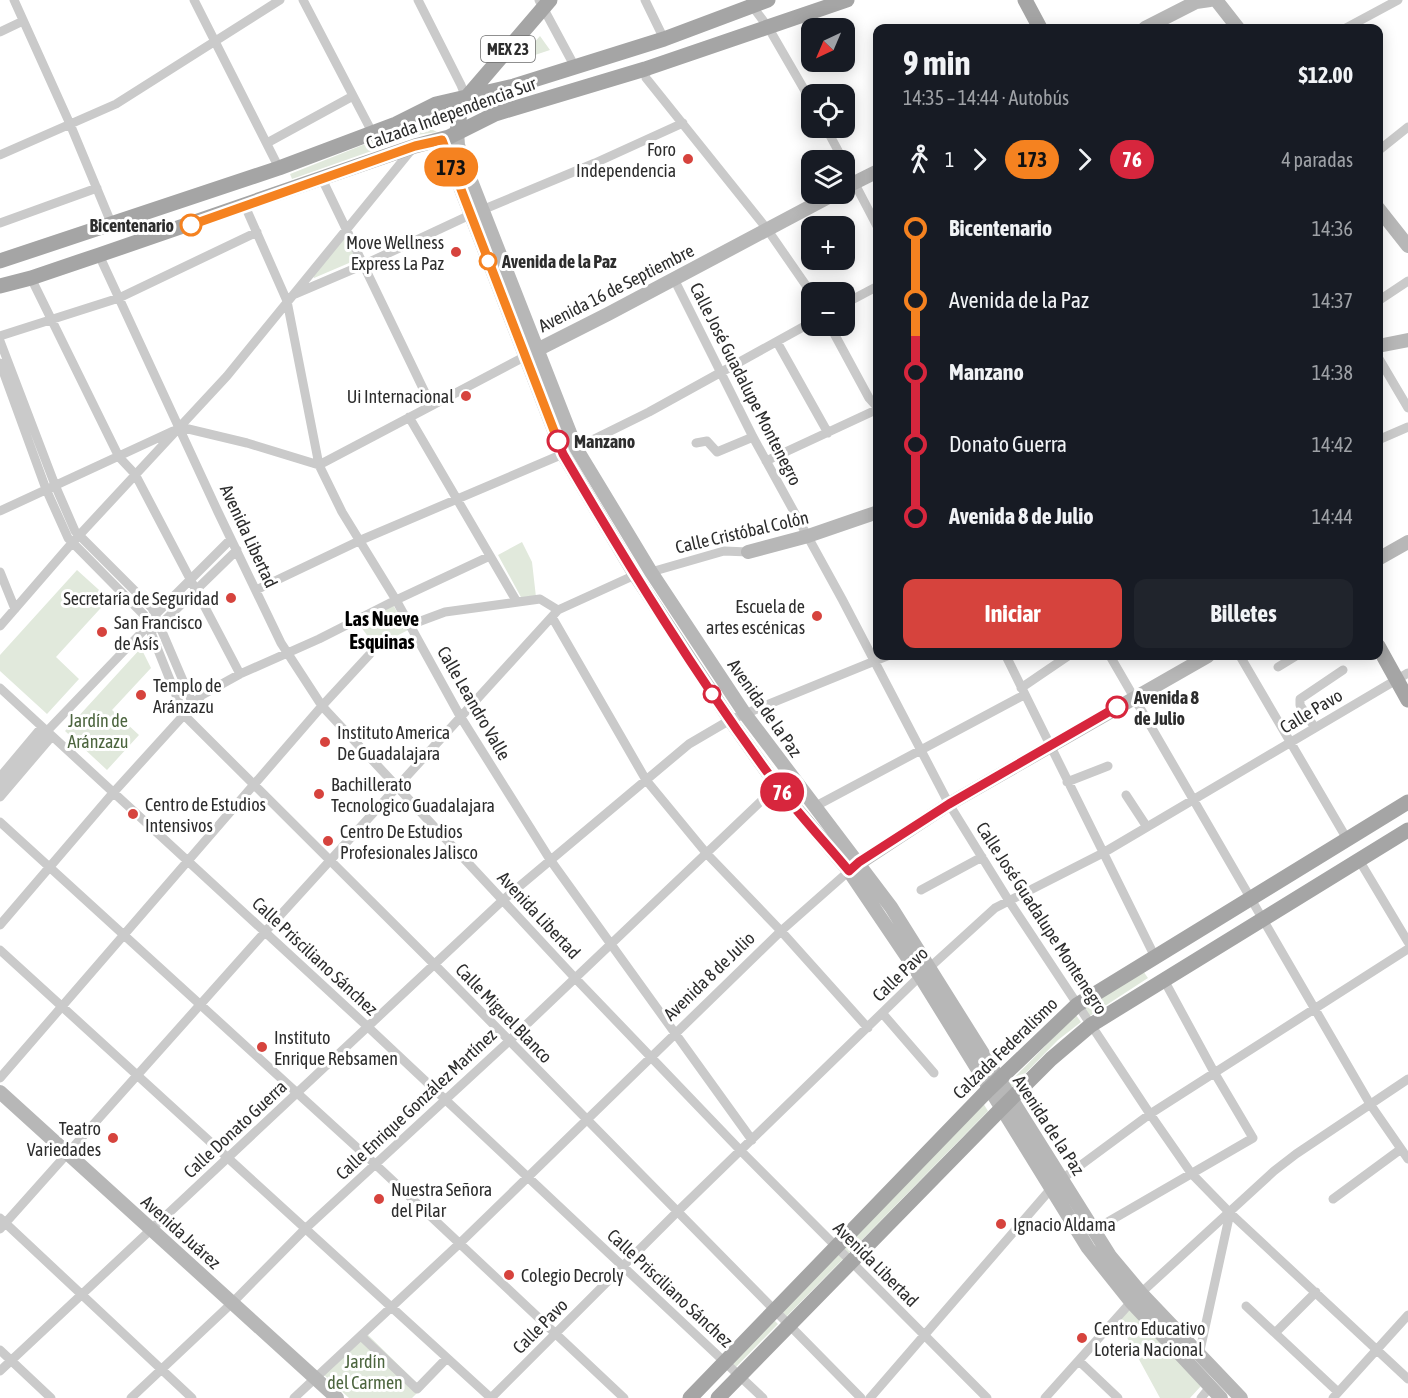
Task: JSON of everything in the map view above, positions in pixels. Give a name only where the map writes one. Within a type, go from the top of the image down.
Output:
[{"type":"main road","name":"Calzada Independencia Sur","points":[[0,261],[279,168],[396,124],[436,104],[514,86],[575,67],[664,39],[751,3],[768,0]]},
{"type":"main road","name":"Calzada Independencia Sur","points":[[0,286],[31,278],[245,206],[415,146],[442,140],[495,114],[645,69],[847,0]]},
{"type":"main road","points":[[1024,0],[1038,24]]},
{"type":"main road","name":"MEX 23","points":[[466,98],[544,3]]},
{"type":"main road","points":[[458,132],[461,107],[466,98]]},
{"type":"main road","points":[[1383,652],[1402,676],[1408,700]]},
{"type":"main road","name":"Calzada Federalismo","points":[[718,1398],[851,1262],[1075,1007],[1408,802]]},
{"type":"main road","name":"Calzada Federalismo","points":[[690,1398],[836,1247],[1000,1093],[1052,1059],[1091,1025],[1408,830]]},
{"type":"street","points":[[14,0],[98,188],[112,225]]},
{"type":"street","points":[[194,0],[217,41],[279,168]]},
{"type":"street","points":[[0,155],[116,104],[280,0]]},
{"type":"street","points":[[303,0],[372,132]]},
{"type":"street","points":[[418,0],[466,98]]},
{"type":"street","points":[[645,0],[664,39]]},
{"type":"street","points":[[1216,0],[1235,24]]},
{"type":"street","points":[[1353,24],[1398,0]]},
{"type":"street","points":[[1153,24],[1201,1]]},
{"type":"street","points":[[544,3],[575,67]]},
{"type":"street","points":[[751,3],[768,27],[801,84]]},
{"type":"street","points":[[0,32],[23,21]]},
{"type":"street","points":[[645,69],[646,78],[767,229],[804,282]]},
{"type":"street","points":[[267,142],[353,96]]},
{"type":"street","points":[[290,298],[683,123]]},
{"type":"street","points":[[1383,147],[1408,127]]},
{"type":"street","name":"Avenida de la Paz","points":[[458,132],[458,145],[477,213],[524,357],[569,451],[634,575],[730,720],[777,786],[891,907],[925,971],[1000,1093],[1051,1188],[1088,1248],[1136,1298],[1199,1355],[1241,1398]]},
{"type":"street","name":"Avenida de la Paz","points":[[442,140],[537,349],[569,451],[745,714],[814,807],[854,867]]},
{"type":"street","points":[[0,626],[79,535],[228,376],[415,146]]},
{"type":"street","points":[[855,183],[873,174]]},
{"type":"street","points":[[322,179],[431,405]]},
{"type":"street","points":[[0,224],[98,188]]},
{"type":"street","points":[[855,194],[873,220]]},
{"type":"street","name":"Avenida 16 de Septiembre","points":[[319,465],[815,204]]},
{"type":"street","name":"Calle Leandro Valle","points":[[245,206],[290,298],[319,465],[342,512],[396,600],[460,716],[551,861],[752,1140]]},
{"type":"street","points":[[1383,214],[1408,246]]},
{"type":"street","points":[[0,336],[119,298],[257,232]]},
{"type":"street","name":"Avenida Libertad","points":[[99,255],[231,540],[287,654],[322,706],[575,978],[741,1151],[987,1398]]},
{"type":"street","points":[[31,278],[119,457],[135,474],[197,588],[240,674]]},
{"type":"street","name":"Calle José Guadalupe Montenegro","points":[[674,279],[753,437],[873,659]]},
{"type":"street","points":[[1383,298],[1408,280]]},
{"type":"street","points":[[855,298],[873,289]]},
{"type":"street","points":[[256,590],[361,540],[569,451],[649,412],[801,328]]},
{"type":"street","points":[[835,336],[873,403]]},
{"type":"street","points":[[1383,345],[1408,340]]},
{"type":"street","points":[[0,341],[51,487]]},
{"type":"street","points":[[777,342],[828,433]]},
{"type":"street","points":[[0,363],[51,487],[75,531],[152,608],[193,704]]},
{"type":"street","points":[[1383,366],[1408,408]]},
{"type":"street","points":[[766,461],[873,411]]},
{"type":"street","points":[[409,417],[517,602]]},
{"type":"street","points":[[0,511],[180,427],[247,442],[319,465]]},
{"type":"street","points":[[1383,438],[1408,427]]},
{"type":"street","points":[[696,443],[708,441],[717,452],[753,437]]},
{"type":"street","name":"Calle Miguel Blanco","points":[[51,487],[68,538],[144,615],[147,629],[184,715],[434,964],[508,1042],[861,1398]]},
{"type":"street","name":"Calle Cristóbal Colón","points":[[555,614],[634,575],[724,551],[748,552],[808,536],[873,514]]},
{"type":"street","points":[[0,777],[147,629],[155,615],[231,540]]},
{"type":"street","points":[[1383,556],[1408,542]]},
{"type":"street","points":[[147,629],[160,625],[237,550]]},
{"type":"street","points":[[0,925],[113,793],[193,704],[213,688],[490,556]]},
{"type":"street","points":[[0,572],[15,609]]},
{"type":"street","points":[[410,625],[445,612],[540,599],[555,614],[646,780],[707,854],[781,931],[868,1028]]},
{"type":"street","points":[[192,1398],[2,1224],[139,1076],[460,716],[555,614]]},
{"type":"street","points":[[0,1078],[322,706],[370,654]]},
{"type":"street","points":[[1008,660],[1155,957]]},
{"type":"street","points":[[814,807],[921,752],[1023,691],[1063,660]]},
{"type":"street","points":[[1112,660],[1370,1104],[1408,1159]]},
{"type":"street","name":"Avenida 8 de Julio","points":[[294,1398],[459,1244],[781,931],[854,867],[949,804],[1201,660]]},
{"type":"street","points":[[1242,660],[1347,839]]},
{"type":"street","points":[[1278,667],[1289,660]]},
{"type":"street","points":[[745,714],[874,661]]},
{"type":"street","name":"Calle José Guadalupe Montenegro","points":[[874,661],[949,804],[1009,901],[1075,1007],[1091,1025],[1191,1173],[1230,1213],[1408,1379]]},
{"type":"street","points":[[1315,728],[1300,705],[1299,699],[1344,670]]},
{"type":"street","name":"Calle Pavo","points":[[491,1398],[677,1212],[925,971],[989,913],[1103,853],[1402,676]]},
{"type":"street","name":"Calle Prisciliano Sánchez","points":[[0,687],[368,1027],[763,1398]]},
{"type":"street","name":"Calle Donato Guerra","points":[[0,1371],[503,900],[689,744],[745,714]]},
{"type":"street","points":[[0,787],[47,731]]},
{"type":"street","points":[[0,797],[47,731]]},
{"type":"street","points":[[1068,782],[1108,766]]},
{"type":"street","name":"Calle Enrique González Martínez","points":[[131,1398],[232,1303],[305,1229],[508,1042],[777,786]]},
{"type":"street","points":[[1126,795],[1147,827]]},
{"type":"street","points":[[0,822],[375,1164],[624,1398]]},
{"type":"street","points":[[921,890],[982,857]]},
{"type":"street","points":[[1359,860],[1408,942]]},
{"type":"street","points":[[870,1398],[1051,1188],[1150,1114],[1408,949]]},
{"type":"street","points":[[0,950],[491,1398]]},
{"type":"street","points":[[1094,1230],[1253,1138],[1164,980]]},
{"type":"street","points":[[883,1014],[934,1073]]},
{"type":"street","points":[[1045,1398],[1136,1298],[1274,1171],[1408,1079]]},
{"type":"street","name":"Avenida Juárez","points":[[0,1092],[337,1398]]},
{"type":"street","name":"Avenida de la Paz","points":[[1000,1093],[1062,1179],[1136,1298],[1221,1398]]},
{"type":"street","points":[[1333,1199],[1401,1149]]},
{"type":"street","points":[[1199,1355],[1230,1213]]},
{"type":"street","points":[[1275,1333],[1316,1292]]},
{"type":"street","points":[[1246,1305],[1335,1395],[1408,1316]]},
{"type":"street","points":[[361,1336],[417,1389],[447,1358]]},
{"type":"street","points":[[0,1350],[51,1398]]},
{"type":"street","points":[[1079,1361],[1118,1398]]},
{"type":"street","points":[[1201,1398],[1210,1387]]},
{"type":"green space","points":[[540,36],[550,50],[526,58],[523,55]]},
{"type":"green space","points":[[432,114],[429,123],[431,129],[437,132],[417,135],[292,179],[290,174],[413,125]]},
{"type":"green space","points":[[345,236],[356,260],[314,278],[312,275]]},
{"type":"green space","points":[[522,542],[532,562],[536,597],[522,599],[498,555]]},
{"type":"green space","points":[[77,570],[109,599],[56,657],[79,679],[47,714],[0,671],[0,655]]},
{"type":"green space","points":[[393,605],[408,630],[387,641],[378,650],[358,623]]},
{"type":"green space","name":"Jardín de Aránzazu","points":[[141,648],[151,668],[112,710],[139,735],[107,770],[65,731]]},
{"type":"green space","points":[[1143,971],[1148,978],[1088,1017],[1083,1009]]},
{"type":"green space","points":[[1076,1015],[1081,1022],[1058,1040],[1009,1090],[1006,1086]]},
{"type":"green space","points":[[983,1103],[988,1111],[848,1254],[841,1247]]},
{"type":"green space","points":[[836,1252],[843,1259],[784,1319],[777,1312]]},
{"type":"green space","points":[[1128,1307],[1201,1386],[1190,1398],[1160,1398],[1117,1319]]},
{"type":"green space","points":[[772,1318],[778,1324],[736,1367],[729,1361]]},
{"type":"green space","name":"Jardín del Carmen","points":[[366,1333],[422,1388],[412,1398],[349,1398],[323,1374]]},
{"type":"bus line","name":"173","points":[[191,225],[415,146],[442,140],[527,366],[558,441]]},
{"type":"bus line","name":"76","points":[[558,441],[563,454],[634,575],[730,720],[777,786],[849,871],[859,862],[949,804],[1117,707]]},
{"type":"place","name":"Foro Independencia","points":[[688,159]]},
{"type":"place","name":"Bicentenario","points":[[191,225]]},
{"type":"place","name":"Move Wellness Express La Paz","points":[[456,252]]},
{"type":"place","name":"Avenida de la Paz","points":[[488,261]]},
{"type":"place","name":"Ui Internacional","points":[[466,396]]},
{"type":"place","name":"Manzano","points":[[558,441]]},
{"type":"place","name":"Secretaría de Seguridad","points":[[231,598]]},
{"type":"place","name":"Escuela de artes escénicas","points":[[817,616]]},
{"type":"place","name":"San Francisco de Asís","points":[[102,632]]},
{"type":"place","name":"Templo de Aránzazu","points":[[141,695]]},
{"type":"place","name":"Avenida 8 de Julio","points":[[1117,707]]},
{"type":"place","name":"Instituto America De Guadalajara","points":[[325,742]]},
{"type":"place","name":"Bachillerato Tecnologico Guadalajara","points":[[319,794]]},
{"type":"place","name":"Centro de Estudios Intensivos","points":[[133,814]]},
{"type":"place","name":"Centro De Estudios Profesionales Jalisco","points":[[328,841]]},
{"type":"place","name":"Instituto Enrique Rebsamen","points":[[262,1047]]},
{"type":"place","name":"Teatro Variedades","points":[[113,1138]]},
{"type":"place","name":"Nuestra Señora del Pilar","points":[[379,1199]]},
{"type":"place","name":"Ignacio Aldama","points":[[1001,1224]]},
{"type":"place","name":"Colegio Decroly","points":[[509,1275]]},
{"type":"place","name":"Centro Educativo Loteria Nacional","points":[[1082,1338]]},
{"type":"district","name":"Las Nueve Esquinas","points":[[382,630]]}]
